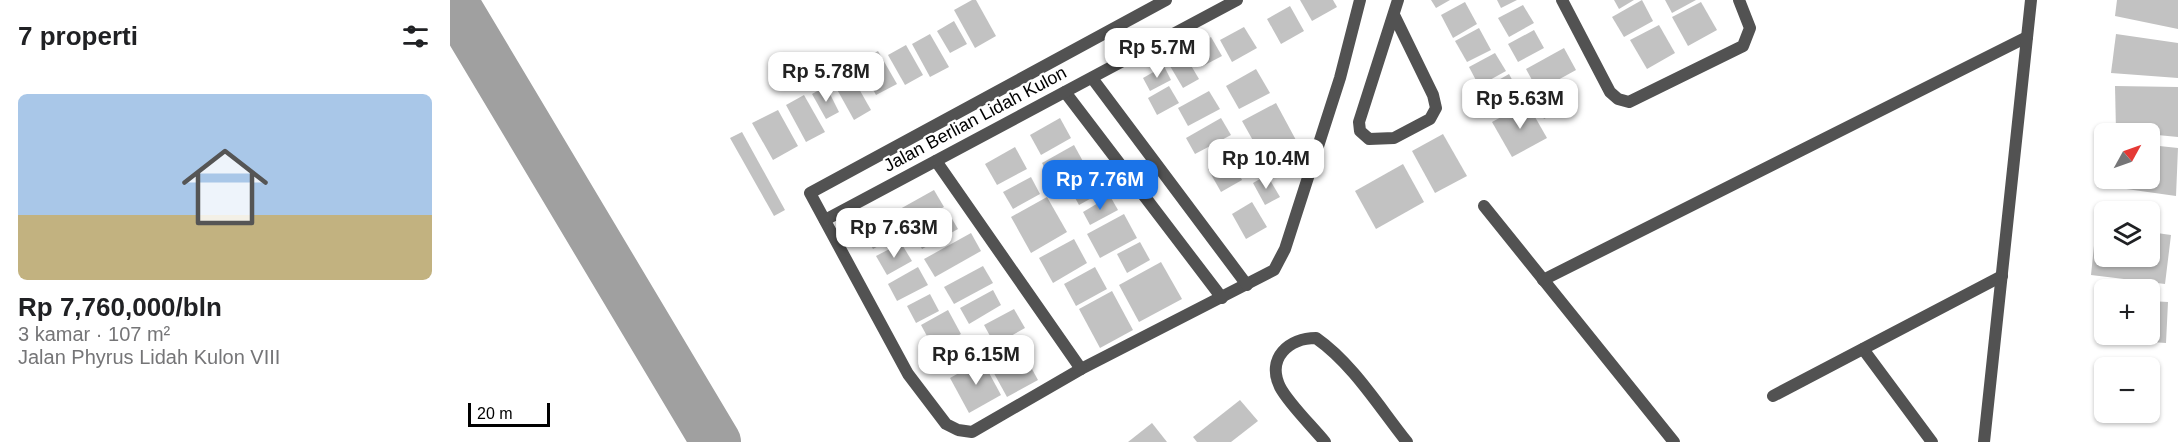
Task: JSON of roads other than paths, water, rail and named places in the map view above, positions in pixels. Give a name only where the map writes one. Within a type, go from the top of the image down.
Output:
[{"type":"street","name":"Jalan Berlian Lidah Kulon","points":[[1166,0],[810,193],[825,219],[1237,0]]},
{"type":"street","points":[[825,219],[908,374],[946,424],[958,430],[972,432],[1081,369],[1274,270],[1285,249],[1340,78],[1360,0]]},
{"type":"street","points":[[1394,15],[1433,95],[1436,108],[1430,118],[1394,138],[1369,139],[1360,131],[1359,122],[1398,0]]},
{"type":"street","points":[[1562,0],[1610,92],[1618,99],[1629,102],[1743,46],[1750,28],[1738,0]]},
{"type":"street","points":[[1984,442],[2031,0]]},
{"type":"street","points":[[1543,280],[2027,37]]},
{"type":"street","points":[[1092,78],[1247,285]]},
{"type":"street","points":[[1065,92],[1222,298]]},
{"type":"street","points":[[936,161],[1081,369]]},
{"type":"street","points":[[1484,206],[1674,442]]},
{"type":"street","points":[[1773,396],[2002,276]]},
{"type":"street","points":[[1325,442],[1280,386],[1276,368],[1282,351],[1293,341],[1316,338],[1324,343],[1351,371],[1407,442]]},
{"type":"street","points":[[1863,349],[1932,442]]},
{"type":"waterway","points":[[452,0],[716,442]]}]
